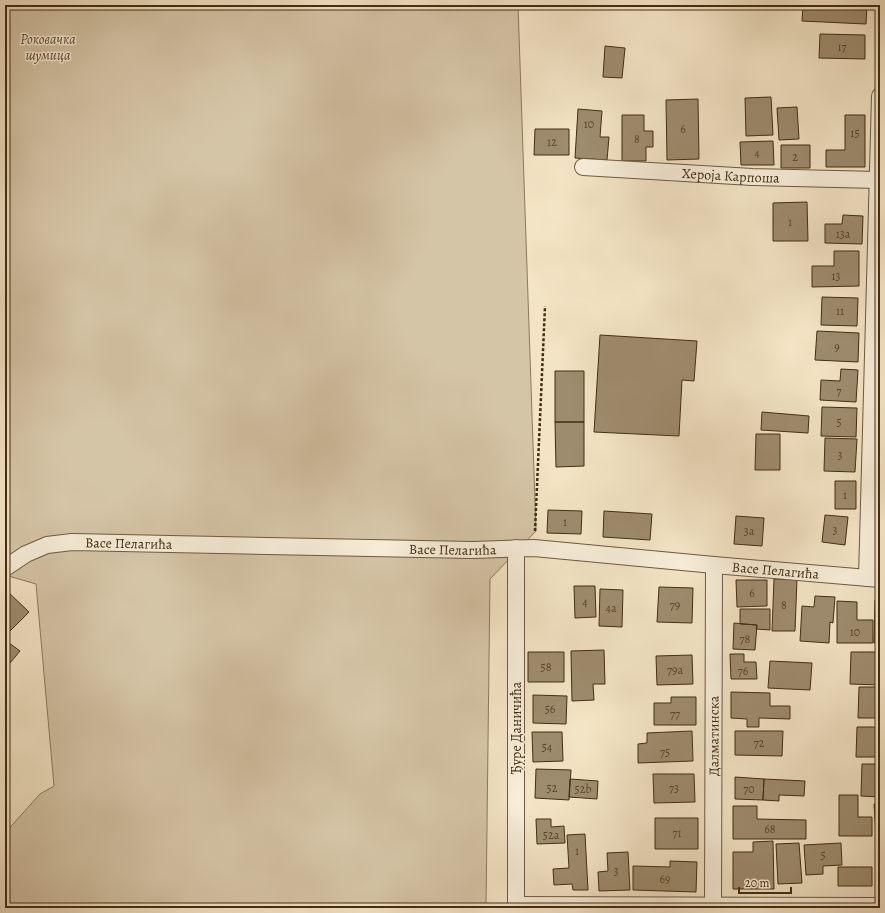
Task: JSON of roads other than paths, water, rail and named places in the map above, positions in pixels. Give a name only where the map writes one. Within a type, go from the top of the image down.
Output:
[{"type":"street","points":[[874,579],[880,96]]},
{"type":"street","name":"Хероја Карпоша","points":[[583,167],[752,177],[878,180]]},
{"type":"street","name":"Васе Пелагића","points":[[5,568],[26,554],[47,545],[72,542],[465,550],[534,548],[874,579]]},
{"type":"street","name":"Ђуре Даничића","points":[[516,548],[516,907]]},
{"type":"street","name":"Далматинска","points":[[713,907],[714,565]]},
{"type":"street","points":[[516,907],[880,906]]},
{"type":"park label","name":"Роковачка шумица","points":[[48,48]]}]
